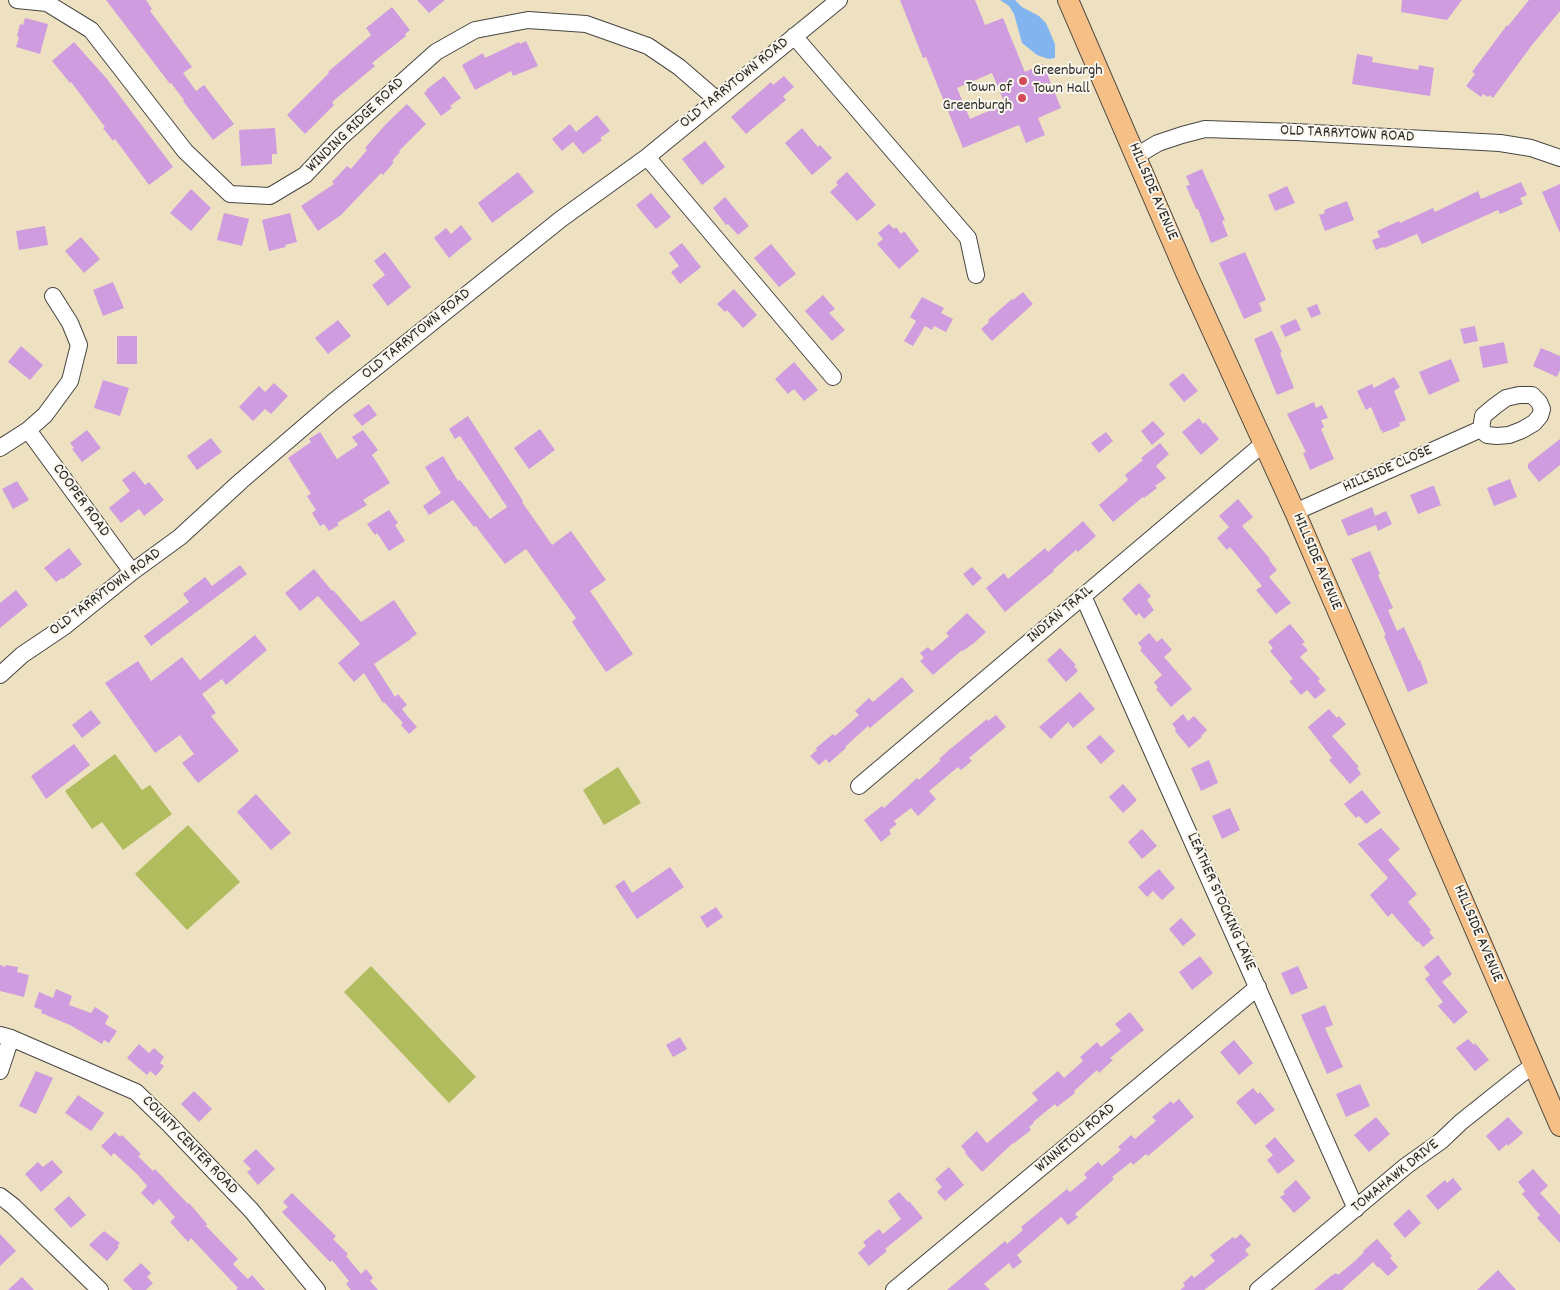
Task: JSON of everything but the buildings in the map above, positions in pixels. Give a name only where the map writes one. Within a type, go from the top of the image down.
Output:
[{"type":"main road","name":"HILLSIDE AVENUE","points":[[1068,0],[1186,273],[1295,512],[1560,1126]]},
{"type":"street","name":"WINDING RIDGE ROAD","points":[[17,0],[47,3],[91,30],[185,151],[230,194],[270,196],[298,180],[341,137],[436,52],[475,30],[528,20],[586,24],[648,46],[679,67],[716,100]]},
{"type":"street","name":"OLD TARRYTOWN ROAD","points":[[0,675],[22,655],[64,626],[180,537],[241,481],[411,338],[561,219],[647,157],[839,0]]},
{"type":"street","points":[[794,36],[968,238],[976,275]]},
{"type":"street","name":"OLD TARRYTOWN ROAD","points":[[1136,156],[1158,143],[1205,129],[1500,143],[1531,148],[1560,158]]},
{"type":"street","points":[[647,157],[833,377]]},
{"type":"street","points":[[0,448],[28,430],[45,415],[70,381],[79,345],[70,322],[53,296]]},
{"type":"street","name":"HILLSIDE CLOSE","points":[[1295,512],[1481,429]]},
{"type":"street","name":"COOPER ROAD","points":[[28,430],[132,572]]},
{"type":"street","name":"INDIAN TRAIL","points":[[859,786],[1264,443]]},
{"type":"street","name":"LEATHER STOCKING LANE","points":[[1083,596],[1356,1209]]},
{"type":"street","name":"WINNETOU ROAD","points":[[894,1290],[1258,987]]},
{"type":"street","points":[[0,1072],[6,1037]]},
{"type":"street","name":"COUNTY CENTER ROAD","points":[[6,1037],[136,1092],[251,1210],[318,1290]]},
{"type":"street","name":"TOMAHAWK DRIVE","points":[[1258,1290],[1406,1166],[1441,1141],[1461,1122],[1520,1074],[1534,1065]]},
{"type":"street","points":[[0,1196],[13,1206],[100,1290]]},
{"type":"green space","points":[[115,754],[142,790],[150,785],[172,814],[123,850],[102,822],[92,829],[65,791]]},
{"type":"green space","points":[[618,767],[641,803],[604,825],[583,790]]},
{"type":"green space","points":[[188,825],[240,882],[187,930],[135,874]]},
{"type":"green space","points":[[371,966],[476,1077],[449,1103],[344,992]]},
{"type":"water","points":[[1000,0],[1015,0],[1046,23],[1055,44],[1055,58],[1048,59],[1037,55],[1022,43],[1014,14],[1009,6]]},
{"type":"place","name":"Greenburgh Town Hall","points":[[1023,81]]},
{"type":"place","name":"Town of Greenburgh","points":[[1022,98]]}]
